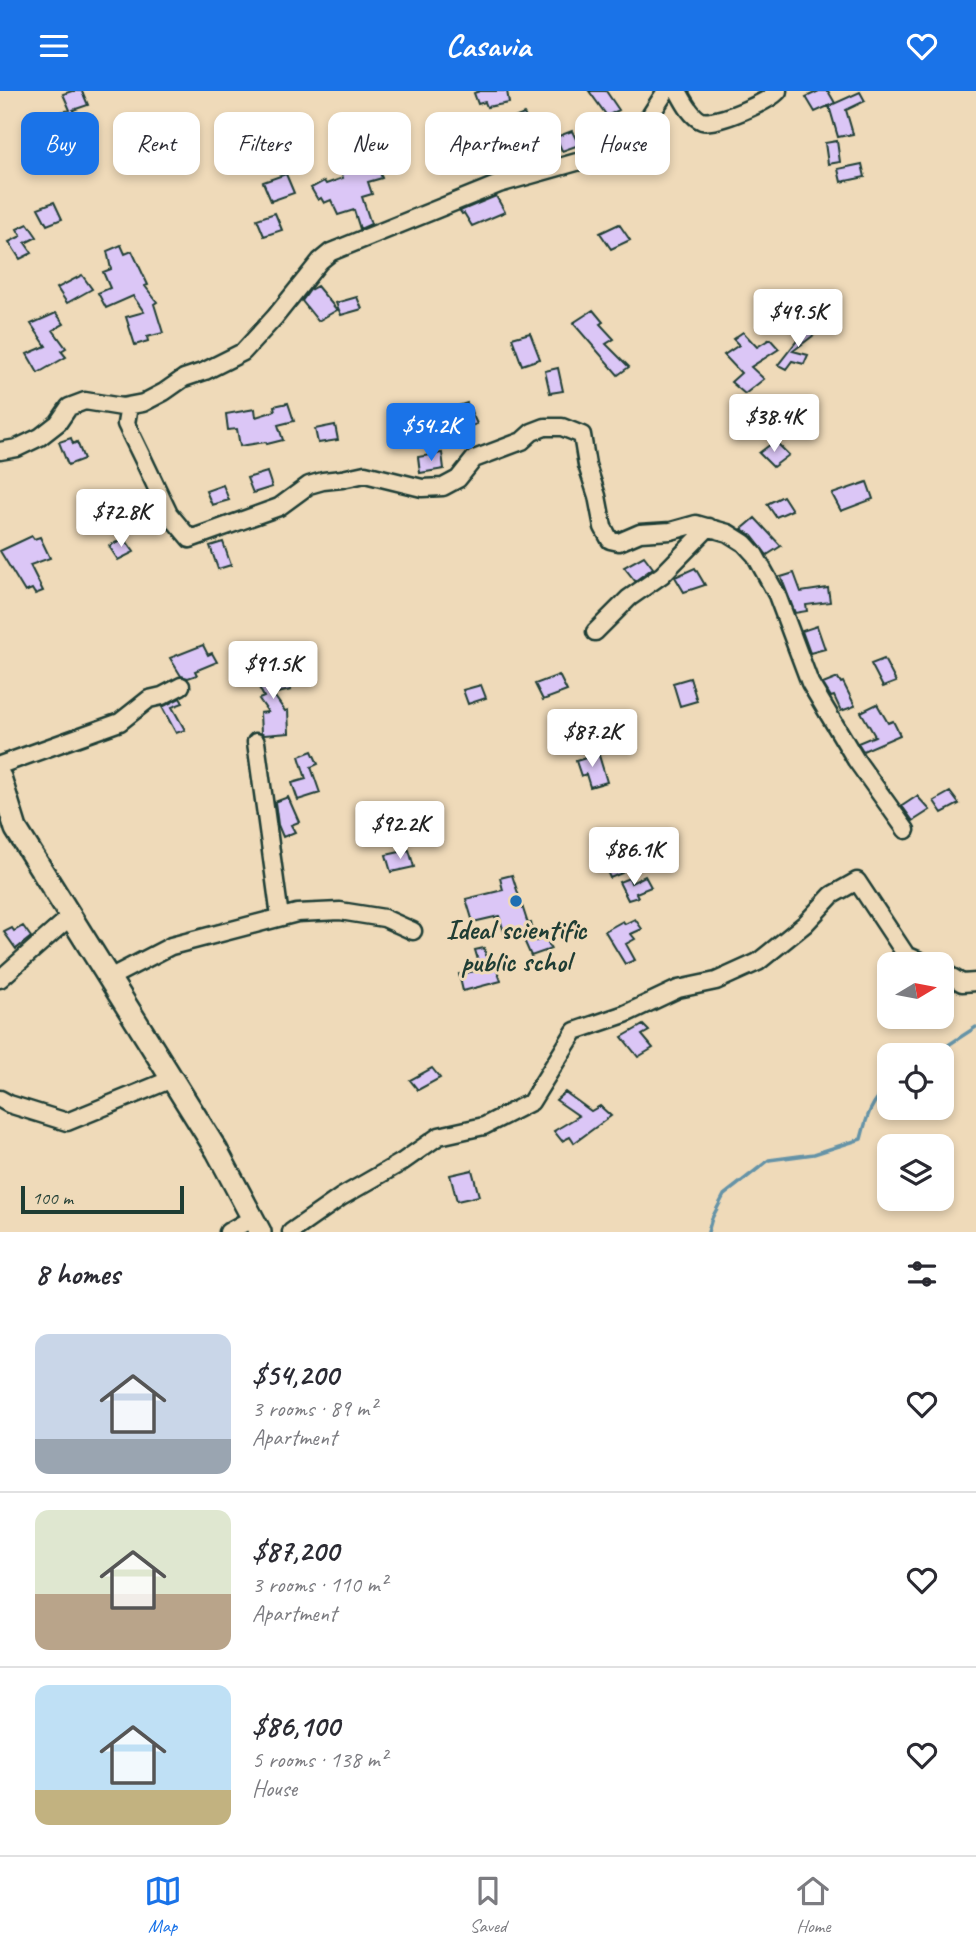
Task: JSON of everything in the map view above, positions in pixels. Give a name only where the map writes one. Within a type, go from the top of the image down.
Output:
[{"type":"main road","points":[[0,777],[8,829],[71,916],[217,1151],[256,1225]]},
{"type":"street","points":[[0,451],[40,437],[58,423],[69,407],[85,401],[122,407],[144,403],[184,378],[243,352],[320,261],[331,252],[499,184],[591,158],[623,145],[639,133],[666,91]]},
{"type":"street","points":[[677,91],[698,120],[704,121],[713,121],[763,103],[778,91]]},
{"type":"street","points":[[129,406],[126,423],[142,459],[169,514],[190,539],[279,507],[309,485],[323,481],[365,474],[422,488],[451,485],[474,459],[522,441],[532,432],[545,427],[562,427],[582,435],[603,527],[610,540],[619,541],[640,533],[671,531],[696,524],[738,538],[755,555],[777,595],[810,683],[856,760],[906,830]]},
{"type":"street","points":[[594,632],[629,598],[662,575],[709,527]]},
{"type":"street","points":[[0,765],[120,722],[149,699],[162,696],[181,686]]},
{"type":"street","points":[[256,741],[279,917]]},
{"type":"street","points":[[291,1232],[341,1197],[402,1162],[439,1136],[484,1126],[531,1102],[575,1031],[625,1014],[678,989],[716,981],[758,962],[805,924],[832,895],[858,881],[904,952]]},
{"type":"street","points":[[109,978],[171,946],[298,913],[340,911],[384,918],[413,931]]},
{"type":"street","points":[[0,979],[71,916]]},
{"type":"street","points":[[954,978],[962,983],[976,982]]},
{"type":"street","points":[[0,1099],[67,1122],[172,1079]]},
{"type":"street","points":[[228,1232],[256,1225]]},
{"type":"building","points":[[82,91],[88,105],[73,112],[60,112],[70,110],[63,94]]},
{"type":"building","points":[[507,91],[509,103],[487,107],[485,102],[478,104],[474,93]]},
{"type":"building","points":[[589,91],[606,91],[619,110],[604,112]]},
{"type":"building","points":[[819,91],[828,91],[835,103],[815,112],[806,97]]},
{"type":"building","points":[[860,92],[865,101],[846,110],[853,134],[838,137],[829,106]]},
{"type":"building","points":[[572,131],[575,146],[562,151],[561,135]]},
{"type":"building","points":[[837,141],[840,162],[828,164],[825,143]]},
{"type":"building","points":[[862,164],[865,177],[841,182],[838,169]]},
{"type":"building","points":[[286,175],[294,193],[271,201],[263,182]]},
{"type":"building","points":[[342,175],[381,175],[382,178],[368,182],[372,194],[362,197],[371,224],[360,229],[354,210],[338,215],[331,200],[324,203],[321,198],[318,200],[311,188],[324,181],[326,184],[343,178]]},
{"type":"building","points":[[496,196],[505,212],[472,226],[460,211]]},
{"type":"building","points":[[54,202],[62,219],[47,225],[38,208]]},
{"type":"building","points":[[275,213],[282,230],[264,236],[257,219]]},
{"type":"building","points":[[28,224],[37,237],[25,243],[32,253],[20,259],[9,242],[21,236],[17,229]]},
{"type":"building","points":[[619,224],[630,240],[611,249],[600,233]]},
{"type":"building","points":[[121,245],[125,254],[132,251],[148,285],[145,286],[157,302],[154,304],[163,333],[147,337],[148,341],[135,345],[126,317],[144,312],[133,296],[106,308],[98,293],[110,288],[103,272],[111,269],[107,251]]},
{"type":"building","points":[[82,275],[92,289],[67,303],[57,288]]},
{"type":"building","points":[[317,286],[337,310],[318,321],[302,301],[310,290]]},
{"type":"building","points":[[357,297],[362,309],[341,315],[336,303]]},
{"type":"building","points":[[593,310],[603,322],[600,324],[614,339],[606,344],[629,367],[618,375],[573,323]]},
{"type":"building","points":[[56,313],[64,324],[53,330],[66,348],[61,351],[66,357],[38,373],[27,354],[46,346],[31,324]]},
{"type":"building","points":[[810,324],[818,332],[793,351],[808,355],[804,364],[792,361],[786,369],[778,365]]},
{"type":"building","points":[[743,332],[757,347],[770,339],[779,349],[751,367],[764,379],[745,394],[731,382],[741,373],[724,355],[739,345],[733,339]]},
{"type":"building","points":[[530,333],[540,359],[522,365],[512,338]]},
{"type":"building","points":[[558,368],[563,391],[550,393],[545,371]]},
{"type":"building","points":[[288,403],[294,421],[278,425],[283,440],[240,446],[237,429],[228,430],[226,414],[255,409],[256,417],[275,411],[274,406]]},
{"type":"building","points":[[467,403],[477,424],[464,428],[455,407]]},
{"type":"building","points":[[335,425],[338,440],[318,443],[315,429]]},
{"type":"building","points":[[71,438],[73,444],[77,442],[84,459],[68,465],[59,442]]},
{"type":"building","points":[[775,441],[789,455],[773,467],[759,453]]},
{"type":"building","points":[[442,453],[444,469],[420,473],[418,457]]},
{"type":"building","points":[[267,472],[272,487],[253,493],[247,478]]},
{"type":"building","points":[[867,482],[873,499],[841,511],[832,494]]},
{"type":"building","points":[[223,485],[229,500],[212,505],[206,491]]},
{"type":"building","points":[[783,496],[792,510],[776,517],[767,504]]},
{"type":"building","points":[[755,518],[781,546],[767,555],[752,536],[742,529]]},
{"type":"building","points":[[32,536],[34,539],[40,537],[50,558],[30,565],[43,591],[35,594],[32,589],[25,592],[0,551]]},
{"type":"building","points":[[124,538],[134,552],[118,560],[109,546]]},
{"type":"building","points":[[223,542],[231,565],[218,569],[210,546]]},
{"type":"building","points":[[644,556],[653,568],[635,581],[624,567]]},
{"type":"building","points":[[695,568],[705,585],[684,592],[675,577]]},
{"type":"building","points":[[794,573],[801,592],[828,588],[830,602],[806,605],[807,611],[795,613],[781,577]]},
{"type":"building","points":[[817,626],[825,649],[810,653],[802,631]]},
{"type":"building","points":[[203,645],[208,655],[212,653],[217,662],[195,671],[197,675],[188,678],[181,676],[170,658]]},
{"type":"building","points":[[884,659],[896,682],[883,687],[871,664]]},
{"type":"building","points":[[267,665],[271,673],[286,670],[291,690],[273,694],[285,711],[288,710],[289,733],[261,733],[260,713],[268,712],[259,699],[264,697],[251,672]]},
{"type":"building","points":[[559,675],[567,691],[543,700],[535,684]]},
{"type":"building","points":[[690,678],[697,701],[680,706],[673,683]]},
{"type":"building","points":[[838,678],[843,682],[855,706],[841,711],[834,696],[831,697],[823,684]]},
{"type":"building","points":[[481,685],[486,698],[468,704],[463,690]]},
{"type":"building","points":[[180,698],[183,703],[172,707],[185,730],[176,733],[162,707]]},
{"type":"building","points":[[877,704],[888,723],[893,721],[900,735],[863,751],[858,743],[875,736],[861,712]]},
{"type":"building","points":[[312,751],[318,764],[311,767],[320,793],[298,800],[292,783],[306,779],[299,756]]},
{"type":"building","points":[[598,752],[607,782],[590,787],[586,774],[581,776],[576,761]]},
{"type":"building","points":[[950,792],[959,804],[942,813],[934,801]]},
{"type":"building","points":[[917,796],[930,810],[913,821],[902,806]]},
{"type":"building","points":[[288,797],[299,822],[291,825],[295,832],[283,837],[278,825],[275,802]]},
{"type":"building","points":[[606,841],[622,873],[610,878],[601,858],[597,859],[591,846]]},
{"type":"building","points":[[409,850],[414,867],[391,872],[386,855]]},
{"type":"building","points":[[512,875],[536,941],[546,938],[551,949],[531,956],[520,931],[505,935],[499,916],[473,922],[466,899],[503,890],[500,878]]},
{"type":"building","points":[[645,876],[651,887],[636,893],[638,897],[628,900],[619,882],[629,878],[631,883]]},
{"type":"building","points":[[635,919],[642,929],[631,934],[635,939],[626,944],[635,960],[625,964],[605,931],[623,921],[625,924]]},
{"type":"building","points":[[23,926],[31,937],[16,949],[4,932]]},
{"type":"building","points":[[484,948],[486,956],[491,955],[501,981],[463,991],[459,974],[481,970],[475,950]]},
{"type":"building","points":[[643,1025],[649,1031],[642,1035],[653,1048],[638,1057],[622,1037]]},
{"type":"building","points":[[432,1068],[440,1078],[418,1090],[410,1080]]},
{"type":"building","points":[[565,1092],[591,1111],[600,1106],[611,1116],[574,1143],[570,1137],[562,1141],[554,1131],[579,1116],[556,1100]]},
{"type":"building","points":[[472,1170],[479,1196],[457,1201],[450,1175]]},
{"type":"waterway","points":[[951,1043],[976,1027]]},
{"type":"waterway","points":[[708,1232],[724,1195],[769,1160],[814,1154],[861,1139],[867,1117],[877,1100]]},
{"type":"place","name":"Ideal scientific public schol","points":[[516,901]]}]
